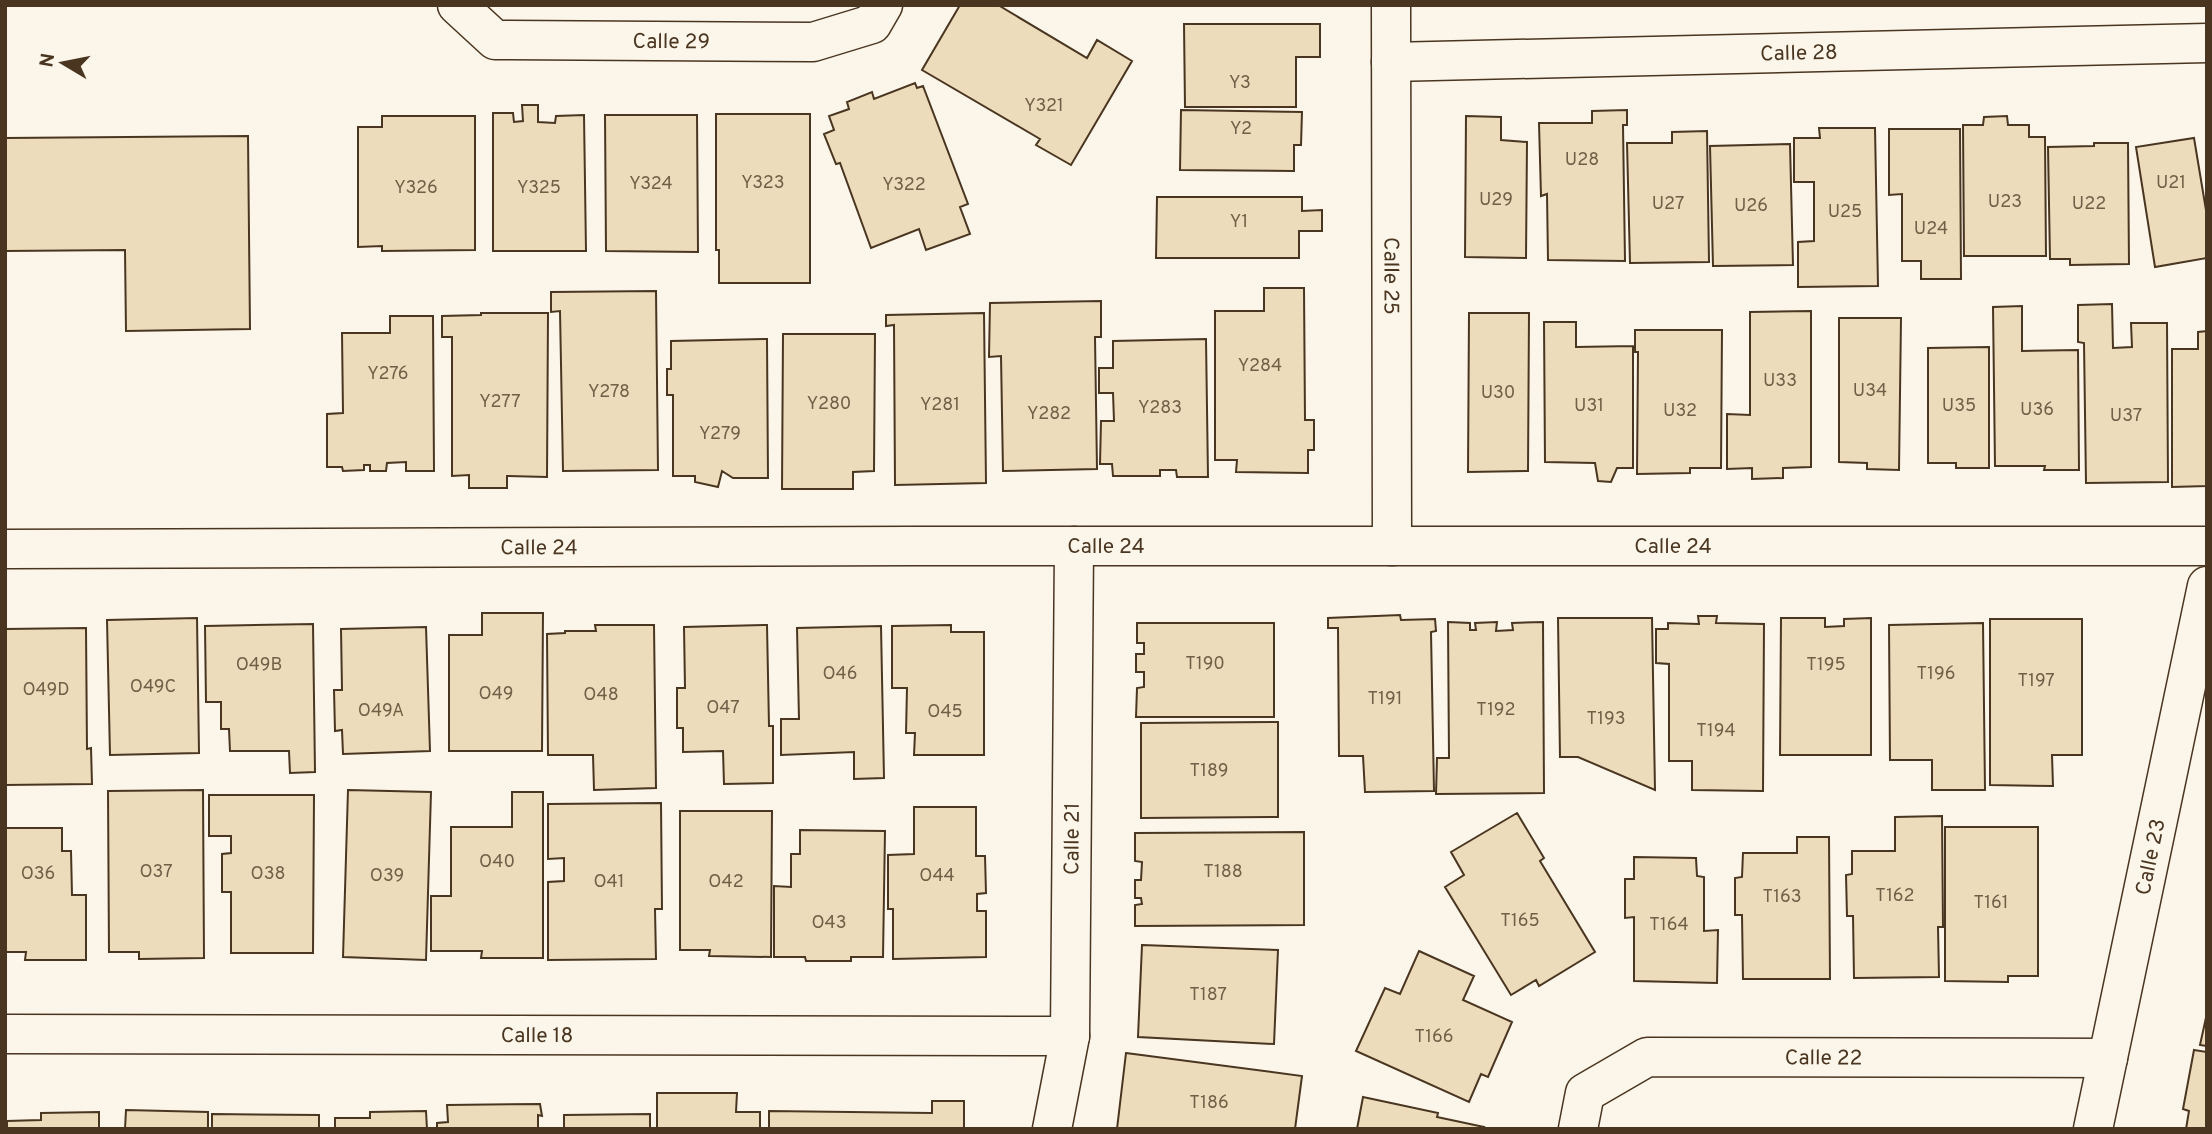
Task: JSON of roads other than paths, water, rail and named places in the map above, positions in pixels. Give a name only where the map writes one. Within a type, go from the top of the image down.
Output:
[{"type":"street","name":"Calle 29","points":[[457,5],[495,40],[799,42],[813,42],[873,24],[883,5]]},
{"type":"street","name":"Calle 25","points":[[1391,5],[1392,546]]},
{"type":"street","name":"Calle 28","points":[[1391,62],[2207,43]]},
{"type":"street","name":"Calle 24","points":[[5,549],[2207,546]]},
{"type":"street","name":"Calle 21","points":[[1052,1129],[1070,1036],[1074,547]]},
{"type":"street","name":"Calle 23","points":[[2093,1129],[2207,586]]},
{"type":"street","name":"Calle 18","points":[[5,1034],[1070,1036]]},
{"type":"street","name":"Calle 22","points":[[1578,1129],[1585,1093],[1647,1057],[2108,1058]]}]
